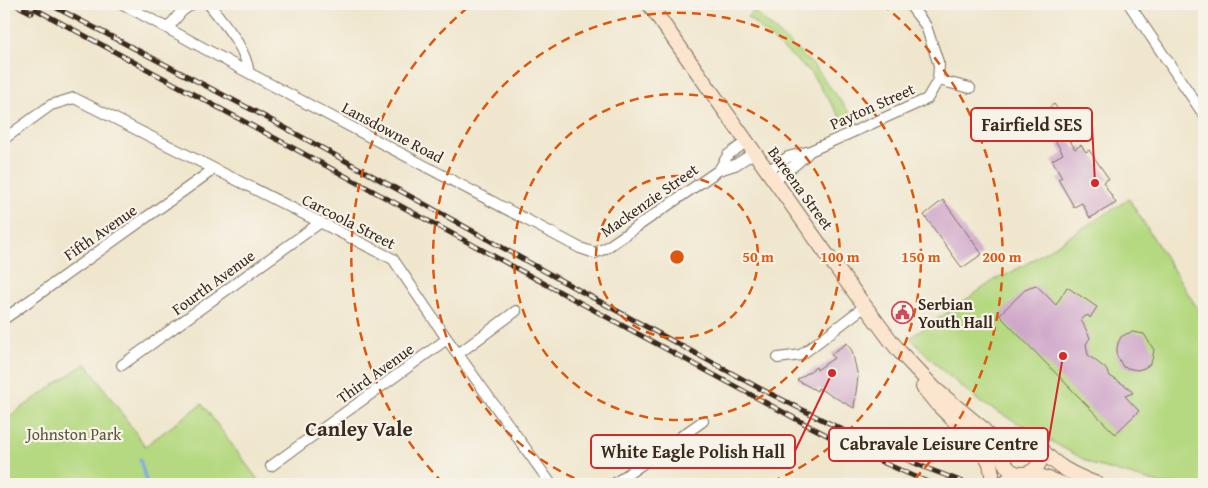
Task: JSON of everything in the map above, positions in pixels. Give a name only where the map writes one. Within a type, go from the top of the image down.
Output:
[{"type":"main road","name":"Bareena Street","points":[[650,4],[864,307],[894,346],[936,390],[978,425],[992,440],[1004,459]]},
{"type":"main road","points":[[894,346],[930,396],[981,447],[990,462],[996,483]]},
{"type":"main road","name":"Bareena Street","points":[[978,425],[998,434],[1020,437]]},
{"type":"main road","points":[[996,483],[1004,459],[1004,449],[1009,442],[1020,437],[1029,438],[1056,464],[1073,474],[1097,484]]},
{"type":"main road","points":[[996,483],[1033,471],[1039,465],[1041,453],[1038,446]]},
{"type":"main road","points":[[1004,459],[1010,470],[1040,476],[1063,484]]},
{"type":"street","name":"Lansdowne Road","points":[[123,4],[249,73],[580,248],[595,253]]},
{"type":"street","points":[[168,28],[181,12],[192,4]]},
{"type":"street","points":[[210,4],[243,51],[249,73]]},
{"type":"street","points":[[909,4],[926,26],[940,65],[938,80],[970,88]]},
{"type":"street","points":[[1129,4],[1204,115]]},
{"type":"street","name":"Payton Street","points":[[771,175],[796,164],[810,151],[927,99],[938,80]]},
{"type":"street","name":"Carcoola Street","points":[[4,139],[51,105],[74,98],[393,258],[546,482]]},
{"type":"street","name":"Mackenzie Street","points":[[595,253],[606,248],[719,170],[735,165],[750,147]]},
{"type":"street","name":"Fifth Avenue","points":[[4,319],[214,169]]},
{"type":"street","name":"Fourth Avenue","points":[[122,365],[321,222]]},
{"type":"street","points":[[778,358],[801,355],[864,307]]},
{"type":"street","points":[[458,354],[516,311]]},
{"type":"street","name":"Third Avenue","points":[[271,466],[447,339]]},
{"type":"street","points":[[614,484],[703,420]]},
{"type":"green space","points":[[754,11],[815,67],[852,116],[842,120],[811,73],[747,17]]},
{"type":"green space","points":[[1129,199],[1204,319],[1204,484],[1162,484],[1094,465],[980,402],[942,370],[910,338],[996,279],[1026,264]]},
{"type":"green space","name":"Johnston Park","points":[[86,363],[145,446],[202,404],[261,484],[4,484],[4,420]]},
{"type":"building","points":[[1054,104],[1063,116],[1053,123],[1044,111]]},
{"type":"building","points":[[1059,123],[1075,149],[1081,145],[1086,152],[1089,150],[1109,179],[1103,182],[1116,203],[1090,218],[1082,203],[1074,207],[1058,179],[1062,177],[1052,160],[1063,154],[1055,140],[1058,138],[1052,128]]},
{"type":"building","points":[[943,200],[982,254],[962,268],[924,215]]},
{"type":"building","points":[[1036,285],[1056,305],[1067,287],[1097,307],[1090,318],[1088,315],[1081,319],[1090,338],[1086,344],[1088,355],[1105,368],[1110,376],[1129,388],[1133,393],[1125,396],[1139,411],[1115,434],[999,315],[1027,288]]},
{"type":"building","points":[[1132,332],[1144,334],[1154,350],[1149,365],[1138,370],[1123,367],[1116,354],[1121,337]]},
{"type":"building","points":[[847,343],[852,351],[858,377],[854,408],[818,388],[817,391],[797,380],[816,367],[817,370],[834,358],[831,354]]},
{"type":"waterway","points":[[140,459],[147,484]]},
{"type":"railway","points":[[14,4],[32,13]]},
{"type":"railway","points":[[26,4],[809,426],[866,455],[932,484]]},
{"type":"railway","points":[[49,4],[258,113],[759,388],[869,443],[926,468],[969,484]]},
{"type":"place","name":"Fairfield SES","points":[[1095,183]]},
{"type":"place","name":"Serbian Youth Hall","points":[[902,313]]},
{"type":"place","name":"Cabravale Leisure Centre","points":[[1063,356]]},
{"type":"place","name":"White Eagle Polish Hall","points":[[832,373]]},
{"type":"district","name":"Canley Vale","points":[[359,428]]}]
